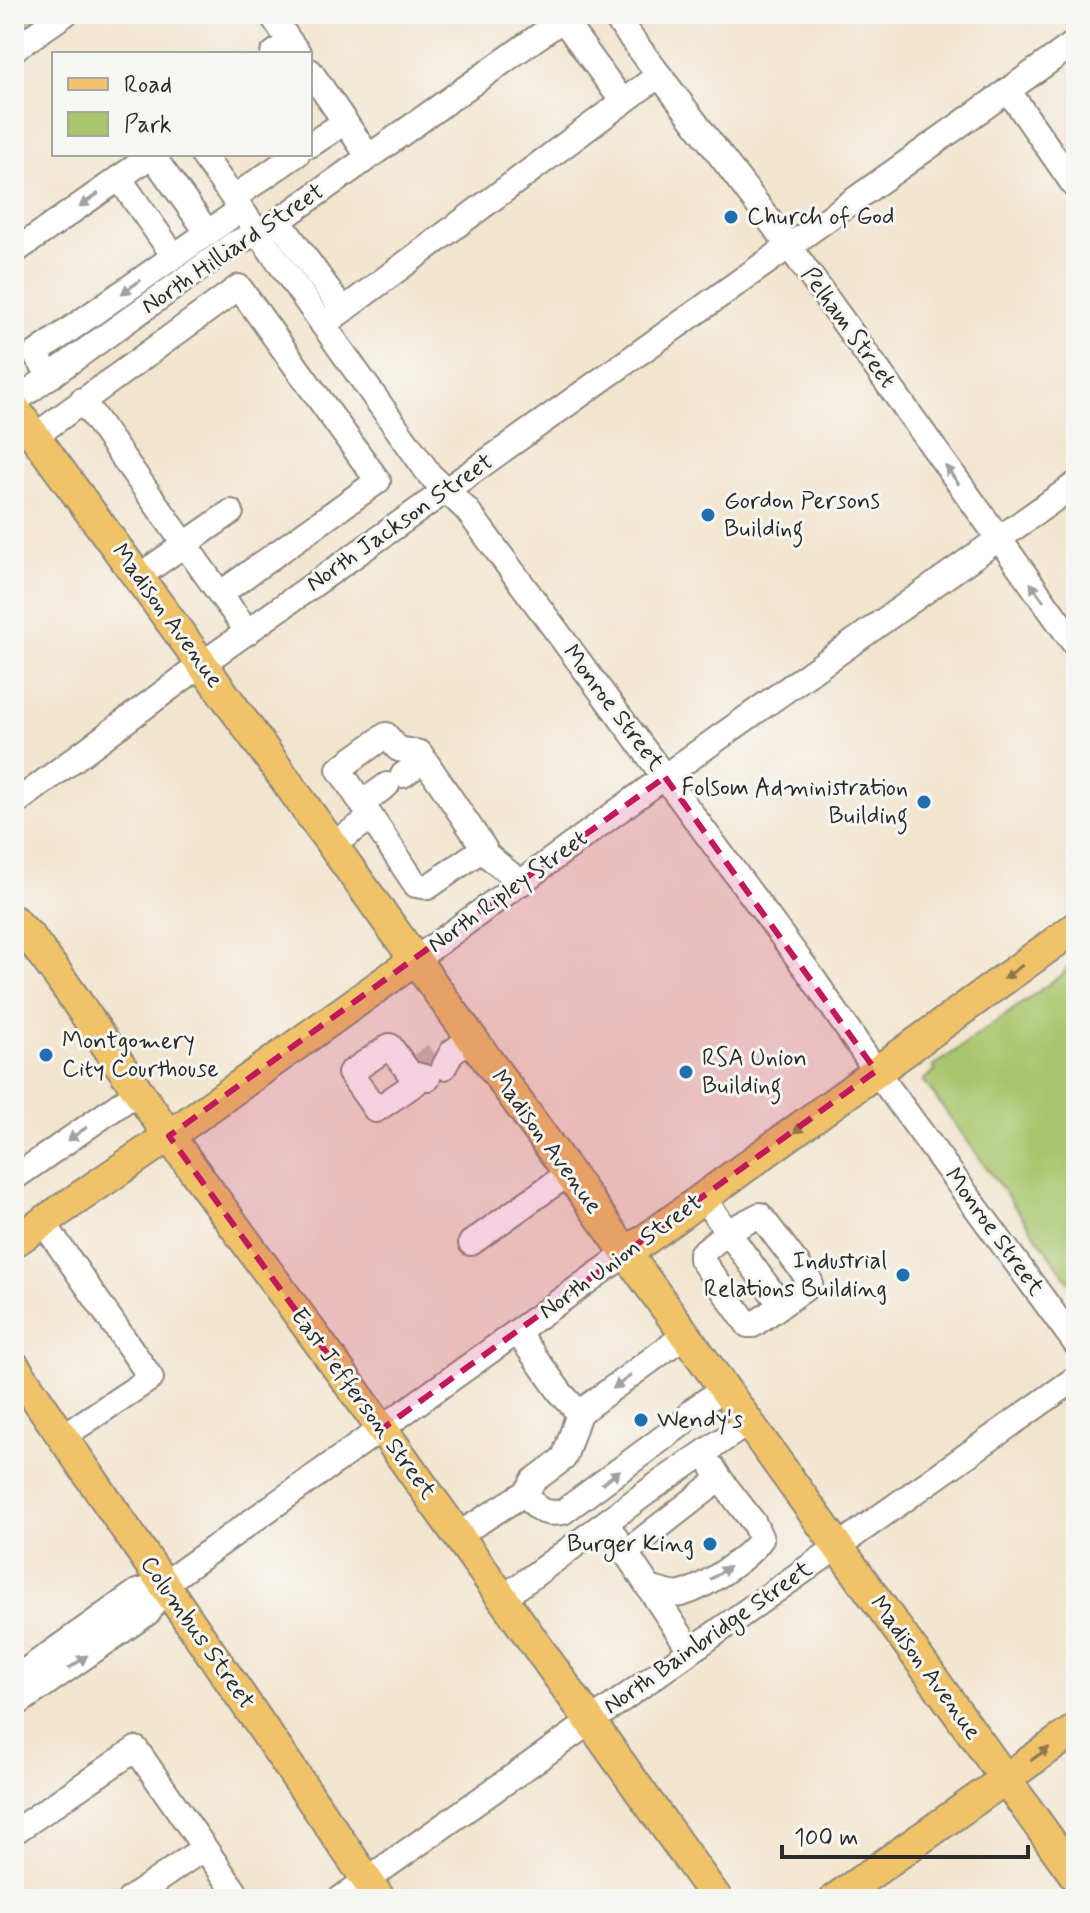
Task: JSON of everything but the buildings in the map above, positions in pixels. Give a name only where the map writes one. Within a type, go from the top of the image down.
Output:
[{"type":"main road","name":"Madison Avenue","points":[[14,408],[415,960],[435,1063],[569,1173],[1076,1877]]},
{"type":"main road","points":[[14,921],[61,979]]},
{"type":"main road","name":"North Union Street","points":[[627,1253],[1076,927]]},
{"type":"main road","name":"North Ripley Street","points":[[14,1242],[169,1136],[415,960]]},
{"type":"main road","name":"East Jefferson Street","points":[[61,979],[169,1136],[717,1899]]},
{"type":"main road","name":"Columbus Street","points":[[14,1366],[374,1890]]},
{"type":"main road","points":[[835,1899],[1076,1729]]},
{"type":"street","points":[[14,49],[65,14]]},
{"type":"street","points":[[271,14],[287,50]]},
{"type":"street","name":"Pelham Street","points":[[613,14],[789,246],[1076,646]]},
{"type":"street","points":[[564,16],[623,102]]},
{"type":"street","name":"North Hilliard Street","points":[[14,402],[234,244],[279,221],[564,16]]},
{"type":"street","name":"North Jackson Street","points":[[14,804],[202,664],[1076,42]]},
{"type":"street","points":[[312,74],[369,157]]},
{"type":"street","points":[[323,325],[659,75]]},
{"type":"street","points":[[1008,90],[1076,188]]},
{"type":"street","points":[[312,144],[345,122]]},
{"type":"street","name":"Monroe Street","points":[[203,156],[430,475],[467,510],[810,974],[876,1071],[1076,1344]]},
{"type":"street","points":[[51,376],[35,354],[208,233],[236,204],[295,156]]},
{"type":"street","points":[[135,163],[208,233]]},
{"type":"street","points":[[14,252],[135,163]]},
{"type":"street","points":[[135,163],[174,256]]},
{"type":"street","points":[[279,221],[343,310]]},
{"type":"street","points":[[292,282],[312,267]]},
{"type":"street","points":[[190,276],[212,307]]},
{"type":"street","points":[[35,436],[239,287],[378,481],[220,594]]},
{"type":"street","points":[[91,346],[113,378]]},
{"type":"street","points":[[82,400],[248,632]]},
{"type":"street","name":"North Ripley Street","points":[[415,960],[665,777],[1076,484]]},
{"type":"street","points":[[138,577],[231,512]]},
{"type":"street","points":[[386,735],[398,749],[420,753],[424,760],[484,848],[428,887],[416,885],[339,769],[386,735]]},
{"type":"street","points":[[333,844],[395,780],[424,760]]},
{"type":"street","points":[[481,850],[521,883]]},
{"type":"street","name":"East Jefferson Street","points":[[14,905],[61,979]]},
{"type":"street","points":[[14,1178],[139,1091]]},
{"type":"street","points":[[471,1243],[569,1173]]},
{"type":"street","points":[[703,1198],[781,1305]]},
{"type":"street","points":[[760,1215],[764,1216],[810,1281],[810,1285],[781,1305],[753,1325],[748,1325],[701,1259],[701,1254],[727,1232],[760,1215]]},
{"type":"street","points":[[43,1222],[151,1378],[62,1437]]},
{"type":"street","name":"North Union Street","points":[[164,1584],[627,1253]]},
{"type":"street","points":[[517,1332],[579,1413]]},
{"type":"street","points":[[458,1535],[527,1492],[533,1481],[564,1458],[579,1413],[685,1335]]},
{"type":"street","name":"North Bainbridge Street","points":[[340,1899],[374,1890],[591,1721],[1076,1378]]},
{"type":"street","points":[[527,1492],[534,1507],[548,1515],[563,1512],[683,1423],[693,1410],[724,1388]]},
{"type":"street","points":[[503,1598],[749,1422]]},
{"type":"street","points":[[649,1588],[679,1595],[705,1583],[752,1552],[761,1539],[754,1523],[703,1454]]},
{"type":"street","points":[[625,1553],[720,1479]]},
{"type":"street","points":[[606,1523],[691,1651]]},
{"type":"street","points":[[14,1679],[137,1592],[164,1584]]},
{"type":"street","points":[[14,1706],[149,1612],[164,1584]]},
{"type":"street","points":[[14,1832],[136,1749],[240,1899]]},
{"type":"street","points":[[130,1899],[204,1848]]},
{"type":"highlighted area","points":[[665,777],[876,1071],[382,1429],[169,1136]]},
{"type":"green space","points":[[14,14],[48,14],[14,37]]},
{"type":"green space","points":[[1076,958],[1076,1291],[923,1080],[936,1071],[933,1067],[1064,973]]},
{"type":"tunnel","points":[[419,1066],[435,1054]]},
{"type":"place","name":"Church of God","points":[[731,217]]},
{"type":"place","name":"Gordon Persons Building","points":[[708,515]]},
{"type":"place","name":"Folsom Administration Building","points":[[924,802]]},
{"type":"place","name":"Montgomery City Courthouse","points":[[46,1055]]},
{"type":"place","name":"RSA Union Building","points":[[686,1072]]},
{"type":"place","name":"Industrial Relations Building","points":[[903,1275]]},
{"type":"place","name":"Wendy's","points":[[641,1420]]},
{"type":"place","name":"Burger King","points":[[710,1544]]}]
